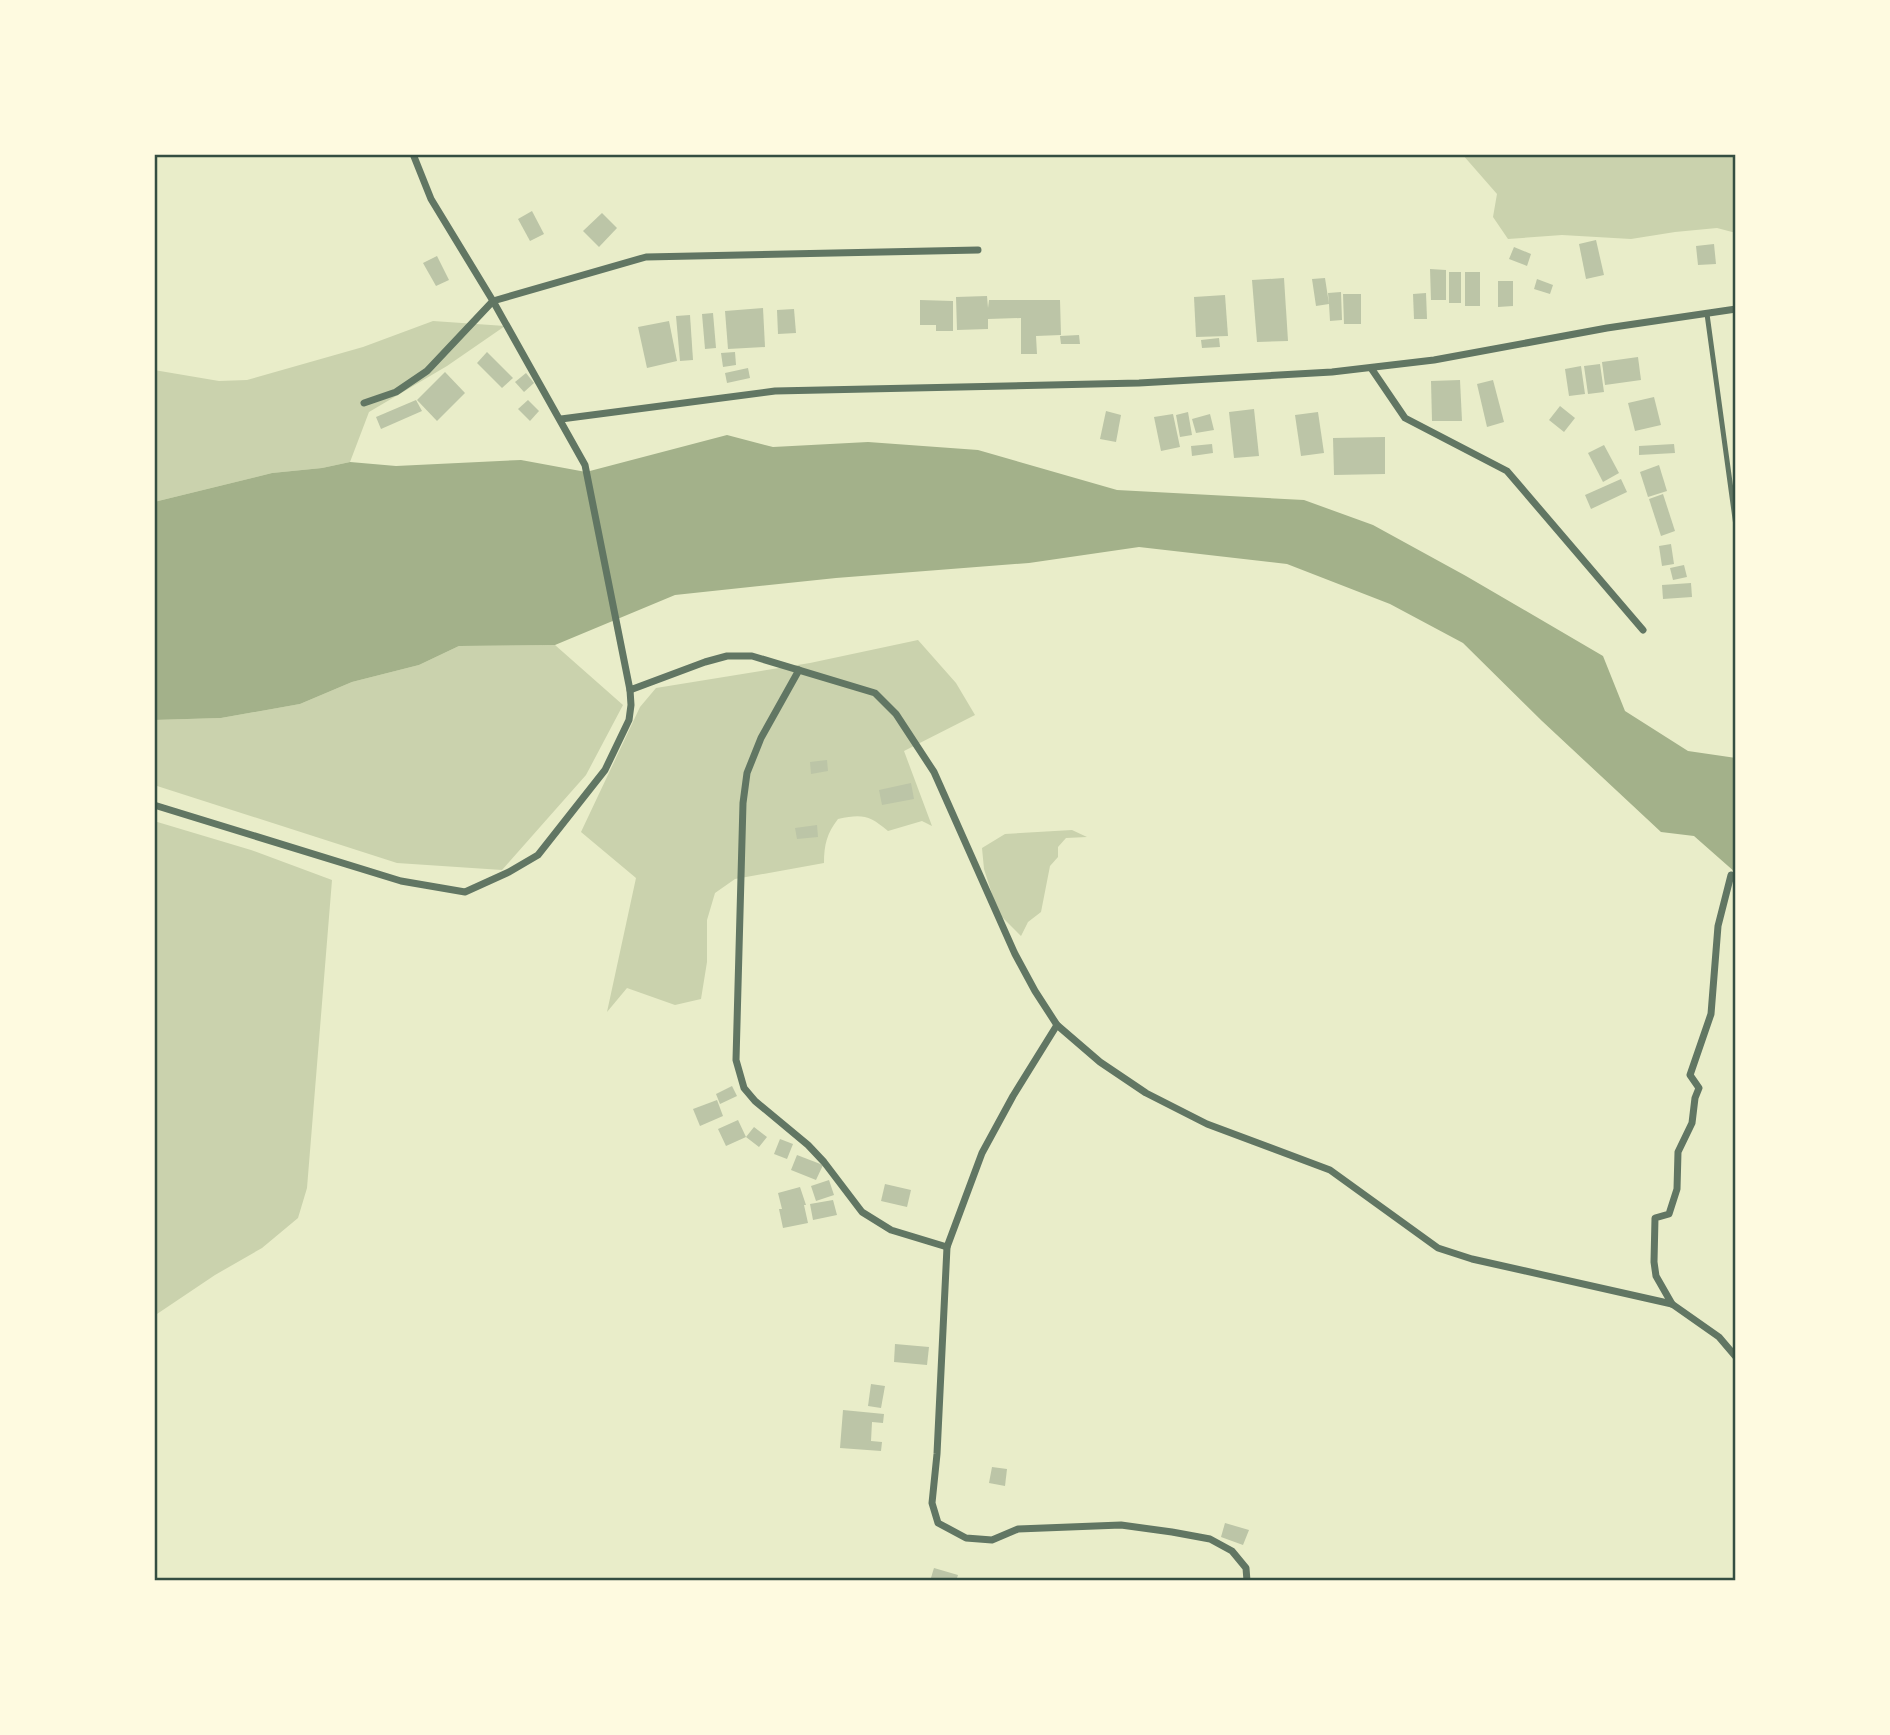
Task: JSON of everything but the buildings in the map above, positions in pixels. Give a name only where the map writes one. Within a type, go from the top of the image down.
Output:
[{"type":"street","points":[[154,806],[401,881],[465,892],[509,873],[538,855],[605,769],[629,720],[631,705],[625,659],[585,465],[493,301],[431,199],[413,154]]},
{"type":"street","points":[[364,403],[396,393],[427,371],[493,301],[646,257],[978,250]]},
{"type":"street","points":[[561,419],[775,391],[1139,383],[1332,372],[1434,360],[1607,328],[1736,309]]},
{"type":"street","points":[[1371,368],[1405,418],[1507,471],[1643,630]]},
{"type":"street","points":[[630,690],[705,662],[727,656],[752,656],[875,693],[896,713],[934,772],[1015,954],[1056,1025],[1100,1062],[1146,1093],[1207,1124],[1330,1170],[1438,1248],[1472,1259],[1672,1304],[1719,1336],[1736,1357]]},
{"type":"street","points":[[799,670],[761,738],[747,773],[743,803],[736,1060],[739,1076],[744,1088],[755,1101],[824,1162],[862,1212],[891,1230],[947,1247]]},
{"type":"street","points":[[1672,1304],[1656,1276],[1655,1218],[1669,1214],[1677,1189],[1678,1152],[1692,1123],[1699,1088],[1690,1075],[1711,1014],[1718,926],[1731,875]]},
{"type":"street","points":[[1056,1025],[982,1153],[947,1247],[937,1454],[932,1503],[938,1523],[966,1538],[992,1540],[1018,1529],[1121,1525],[1185,1534],[1210,1539],[1232,1551],[1246,1568],[1247,1581]]},
{"type":"lane","points":[[1707,314],[1736,526]]},
{"type":"shaded area","points":[[1462,154],[1736,154],[1736,233],[1717,228],[1631,239],[1562,235],[1508,239],[1493,217],[1497,194]]},
{"type":"shaded area","points":[[433,321],[505,326],[447,366],[369,412],[350,462],[272,473],[154,502],[154,370],[219,381],[247,380],[363,347]]},
{"type":"shaded area","points":[[727,435],[773,447],[868,442],[978,450],[1117,490],[1304,500],[1373,525],[1603,656],[1625,711],[1688,751],[1736,758],[1736,873],[1694,836],[1661,832],[1463,643],[1390,604],[1287,564],[1139,547],[1029,563],[836,578],[675,595],[555,645],[459,646],[419,665],[352,682],[300,704],[221,718],[154,720],[154,502],[272,473],[350,462],[396,466],[521,460],[586,472]]},
{"type":"shaded area","points":[[918,640],[956,683],[975,715],[904,751],[932,826],[922,821],[888,831],[865,817],[838,819],[827,840],[824,863],[735,879],[715,893],[707,920],[707,962],[701,999],[675,1005],[627,988],[607,1012],[636,878],[581,832],[640,707],[656,688],[810,663]]},
{"type":"shaded area","points":[[555,645],[623,705],[586,775],[502,870],[397,863],[154,785],[154,720],[221,718],[300,704],[352,682],[419,665],[459,646]]},
{"type":"shaded area","points":[[154,821],[251,850],[332,880],[307,1188],[298,1218],[262,1248],[215,1275],[154,1316]]},
{"type":"shaded area","points":[[1072,830],[1087,837],[1066,838],[1058,847],[1058,857],[1050,866],[1041,912],[1028,922],[1021,936],[998,913],[984,869],[982,848],[1005,834]]}]
